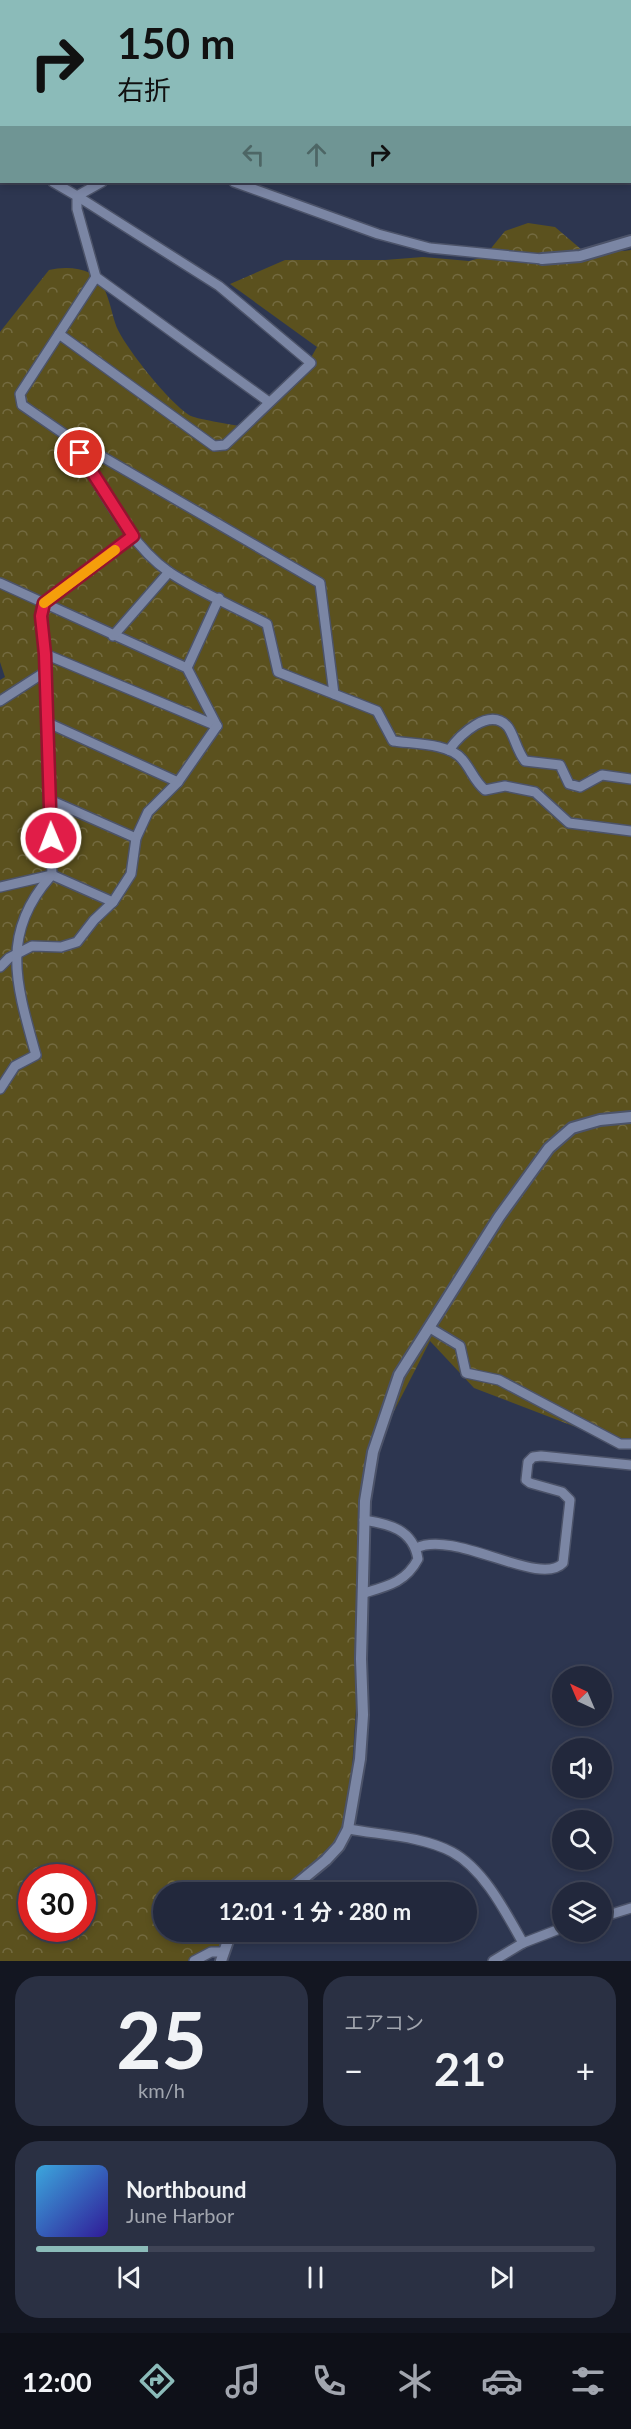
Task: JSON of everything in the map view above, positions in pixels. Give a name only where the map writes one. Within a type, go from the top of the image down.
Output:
[{"type":"street","points":[[55,183],[219,286],[310,363],[225,446],[214,446],[59,334]]},
{"type":"street","points":[[77,196],[100,183]]},
{"type":"street","points":[[237,183],[378,234],[430,248],[542,259],[580,255],[631,241]]},
{"type":"street","points":[[77,196],[76,208],[96,277],[269,402]]},
{"type":"street","points":[[96,277],[20,394],[22,405],[70,438],[320,583],[334,694]]},
{"type":"street","points":[[70,438],[133,536],[169,572],[267,624],[278,672],[377,711],[393,741],[450,750],[460,756],[477,783],[485,790],[505,786],[535,792],[569,823],[631,831]]},
{"type":"street","points":[[52,875],[45,654],[41,616],[44,603],[133,536]]},
{"type":"street","points":[[113,636],[169,572]]},
{"type":"street","points":[[0,583],[188,668],[217,726]]},
{"type":"street","points":[[188,668],[219,598]]},
{"type":"street","points":[[45,654],[217,726]]},
{"type":"street","points":[[0,701],[45,672]]},
{"type":"street","points":[[450,750],[462,733],[485,720],[501,722],[508,728],[515,748],[525,761],[560,765],[569,783],[580,787],[602,775],[631,779]]},
{"type":"street","points":[[46,722],[178,782]]},
{"type":"street","points":[[0,967],[9,958],[32,946],[61,947],[78,942],[93,920],[113,902],[131,874],[136,838],[147,812],[178,782],[217,726]]},
{"type":"street","points":[[50,800],[136,838]]},
{"type":"street","points":[[0,1089],[15,1066],[36,1055],[9,958],[17,916],[40,885],[52,875]]},
{"type":"street","points":[[0,887],[52,875],[113,902]]},
{"type":"street","points":[[299,1882],[339,1846],[348,1828],[360,1759],[363,1715],[361,1659],[364,1520],[373,1452],[399,1375],[499,1217],[549,1148],[572,1128],[600,1120],[631,1117]]},
{"type":"street","points":[[430,1328],[460,1346],[466,1373],[499,1380],[620,1444],[631,1444]]},
{"type":"street","points":[[416,1548],[425,1544],[443,1544],[477,1550],[533,1568],[555,1570],[563,1563],[570,1500],[562,1492],[542,1489],[526,1480],[528,1462],[541,1456],[631,1465]]},
{"type":"street","points":[[364,1520],[393,1525],[416,1548],[418,1559],[407,1576],[396,1583],[364,1593]]},
{"type":"street","points":[[348,1828],[429,1844],[452,1852],[464,1860],[484,1883],[523,1943]]},
{"type":"street","points":[[612,1914],[631,1908]]},
{"type":"street","points":[[493,1961],[523,1943],[552,1932]]},
{"type":"street","points":[[194,1961],[211,1952],[221,1956],[227,1942]]},
{"type":"green space","points":[[528,223],[555,227],[582,250],[631,250],[631,1445],[620,1444],[474,1388],[430,1341],[373,1452],[348,1829],[293,1882],[153,1882],[153,1942],[232,1942],[222,1952],[205,1961],[0,1961],[0,680],[5,677],[0,662],[0,332],[49,270],[70,268],[85,271],[101,283],[118,330],[131,351],[150,376],[180,408],[192,417],[242,427],[305,368],[317,347],[230,284],[285,260],[385,260],[423,257],[469,261],[484,257],[505,231]]},
{"type":"slow traffic","points":[[44,603],[115,550]]},
{"type":"route","points":[[51,838],[45,654],[41,616],[44,603],[133,536],[80,453]]}]
